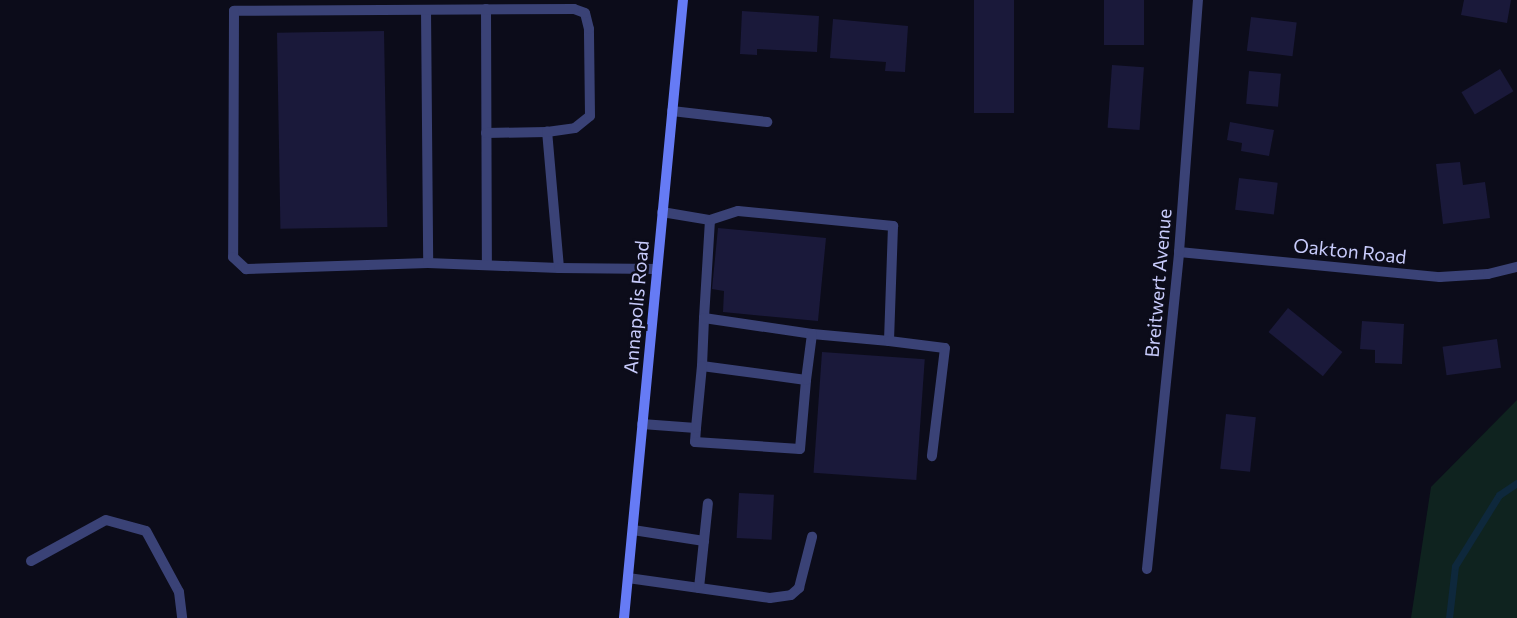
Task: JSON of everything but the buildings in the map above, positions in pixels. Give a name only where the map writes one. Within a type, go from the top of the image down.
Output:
[{"type":"main road","name":"Annapolis Road","points":[[624,618],[683,0]]},
{"type":"street","name":"Breitwert Avenue","points":[[1147,569],[1179,252],[1198,0]]},
{"type":"street","points":[[486,9],[487,265]]},
{"type":"street","points":[[486,133],[547,132],[575,128],[590,116],[589,29],[585,14],[574,9],[234,11],[231,90],[233,257],[246,270],[428,263],[657,270]]},
{"type":"street","points":[[426,10],[428,263]]},
{"type":"street","points":[[672,110],[767,122]]},
{"type":"street","points":[[547,132],[559,268]]},
{"type":"street","points":[[662,212],[710,220],[738,210],[893,226],[889,341]]},
{"type":"street","points":[[710,220],[702,366],[695,442],[800,449],[812,334]]},
{"type":"street","name":"Oakton Road","points":[[1179,252],[1440,277],[1488,274],[1517,267]]},
{"type":"street","points":[[704,318],[812,334],[945,348],[932,456]]},
{"type":"street","points":[[702,366],[806,380]]},
{"type":"street","points":[[642,424],[696,428]]},
{"type":"street","points":[[699,588],[708,503]]},
{"type":"street","points":[[31,561],[106,520],[146,531],[179,592],[182,618]]},
{"type":"street","points":[[633,530],[704,541]]},
{"type":"street","points":[[628,578],[770,598],[791,595],[799,588],[812,537]]},
{"type":"green space","points":[[1517,400],[1517,618],[1411,618],[1431,487]]},
{"type":"waterway","points":[[1449,618],[1455,566],[1499,495],[1517,483]]}]
